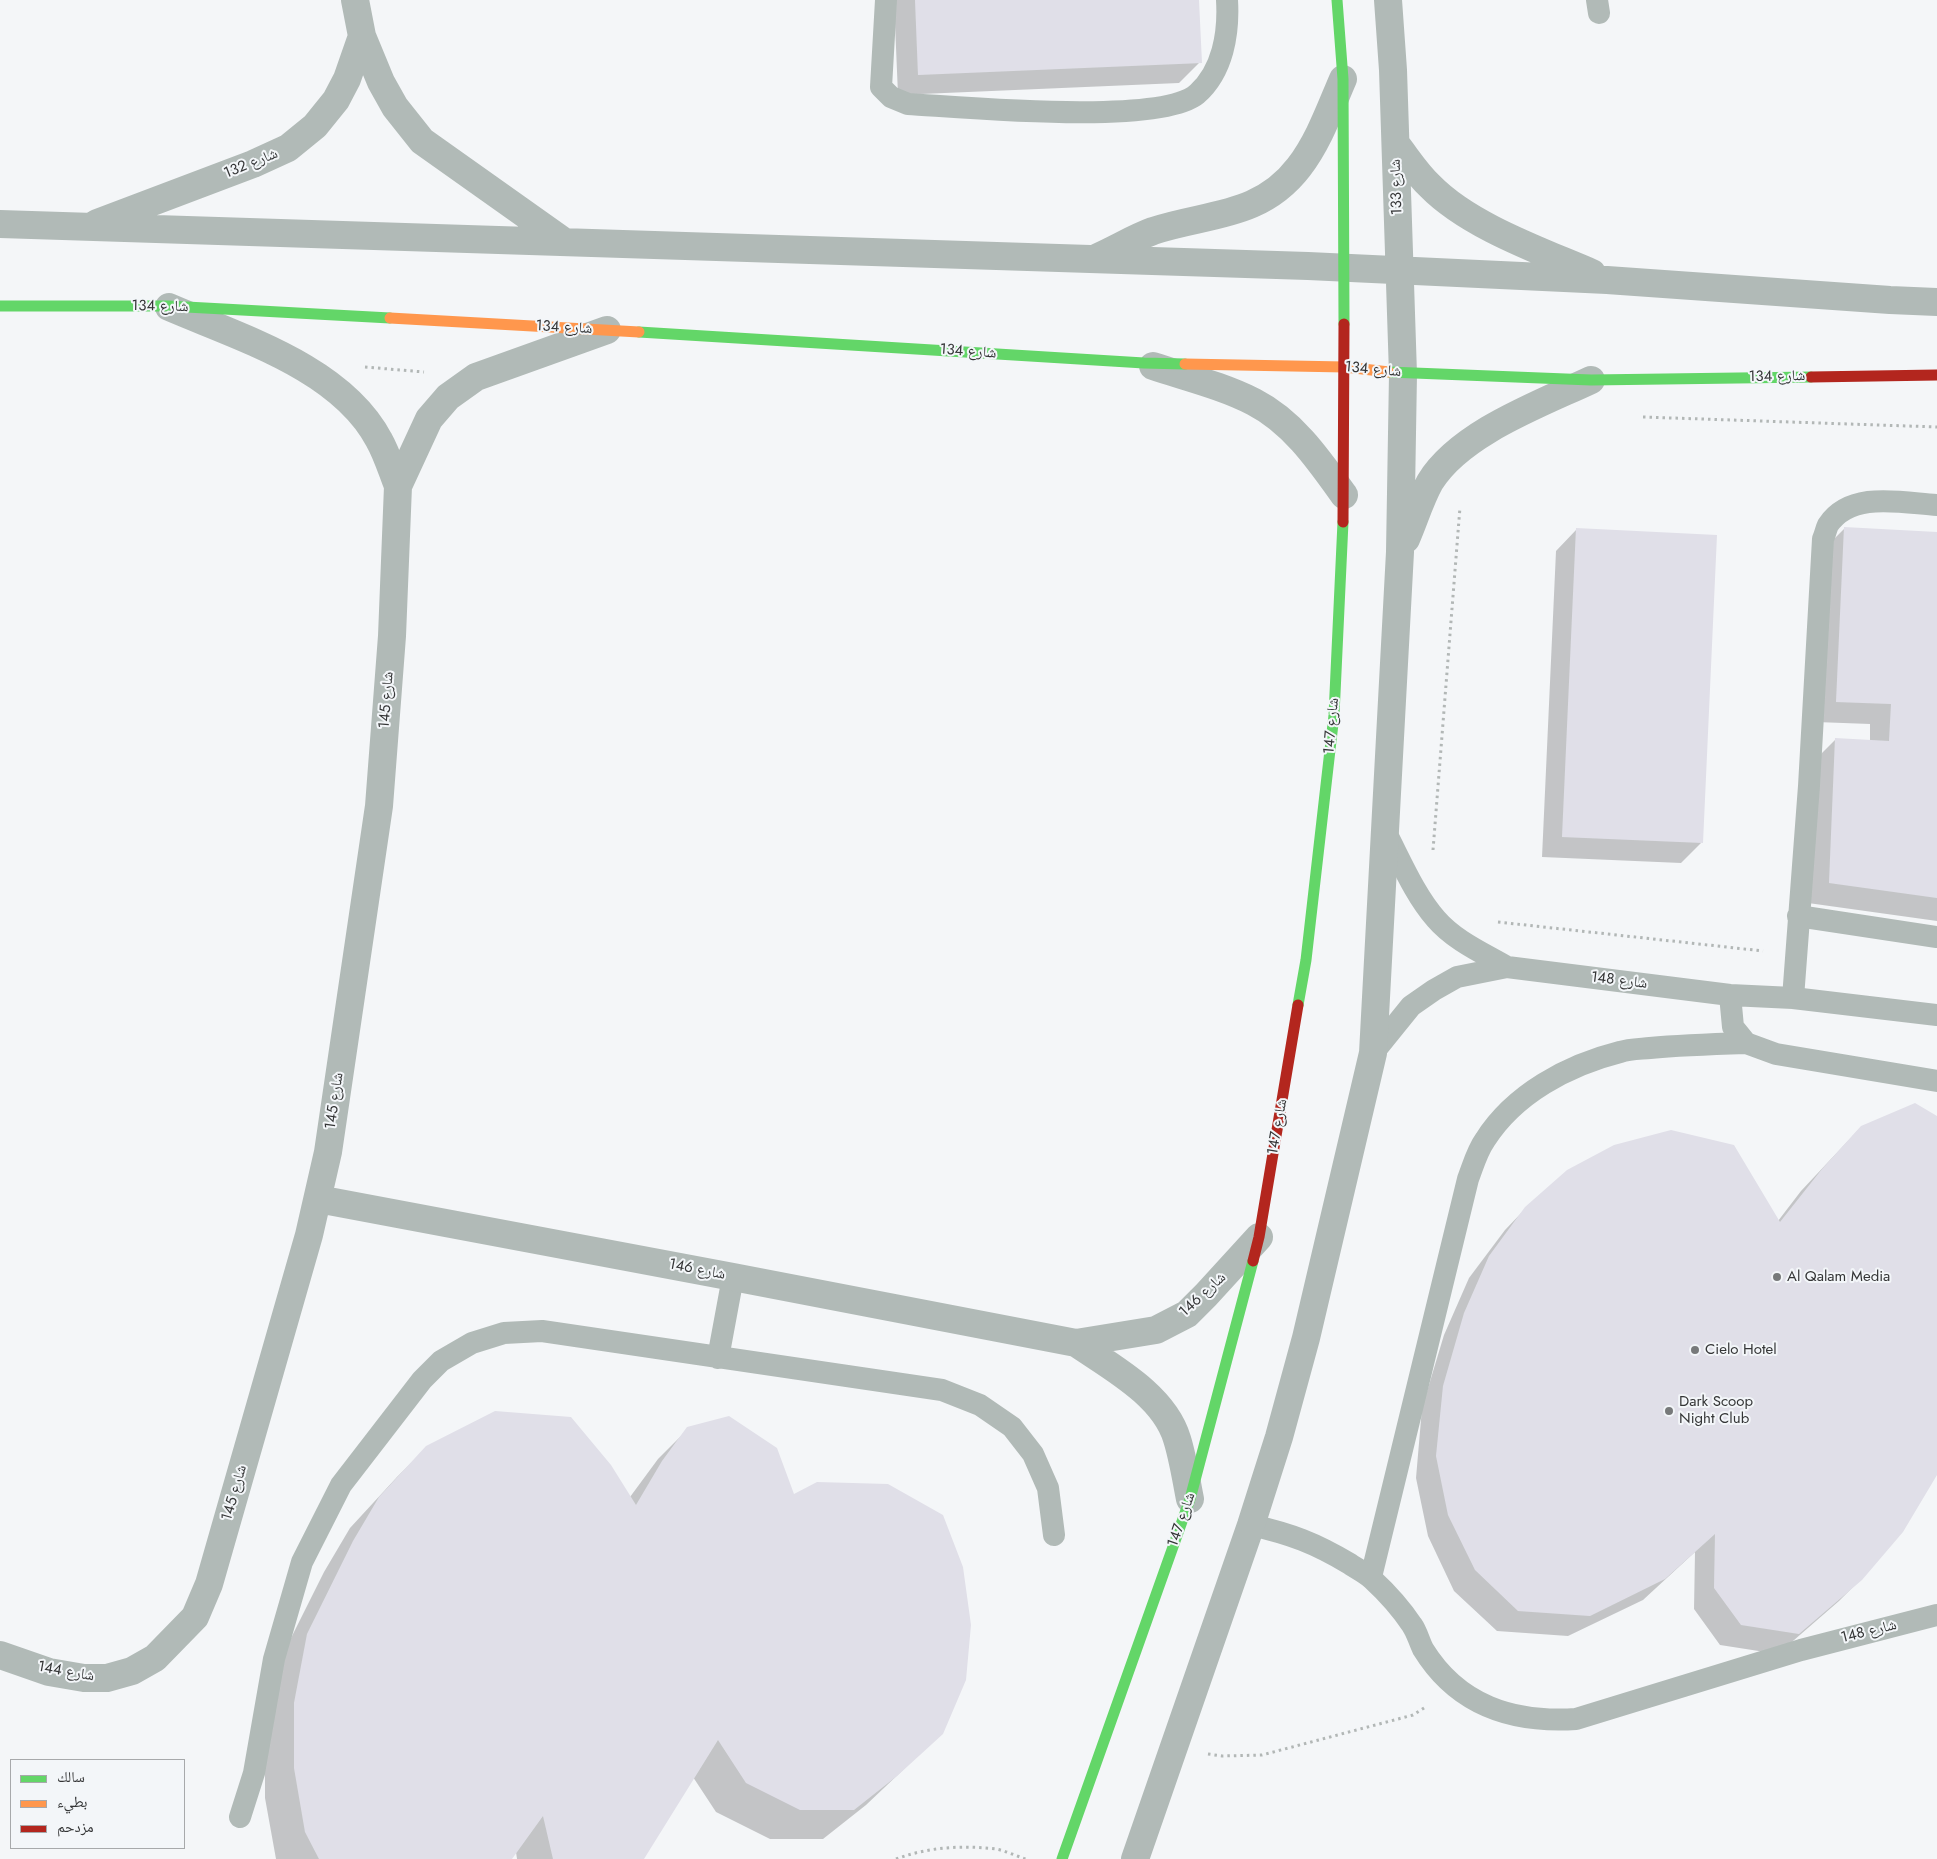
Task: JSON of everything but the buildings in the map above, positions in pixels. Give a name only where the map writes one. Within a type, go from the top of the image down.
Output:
[{"type":"street","points":[[355,0],[362,36],[381,82],[395,107],[422,141],[563,241]]},
{"type":"street","points":[[1337,0],[1343,79],[1345,367]]},
{"type":"street","name":"شارع 133","points":[[1388,0],[1396,144],[1403,374]]},
{"type":"street","name":"شارع 132","points":[[84,227],[253,164],[288,148],[315,126],[336,100],[347,79],[362,36]]},
{"type":"street","points":[[1093,259],[1152,232],[1225,215],[1254,204],[1284,184],[1299,168],[1315,144],[1343,79]]},
{"type":"street","points":[[1396,144],[1429,186],[1454,207],[1508,236],[1607,280]]},
{"type":"street","points":[[0,224],[1400,270],[1607,280],[1937,302]]},
{"type":"street","name":"شارع 134","points":[[0,306],[168,306],[607,330],[1144,363],[1345,367],[1403,374],[1591,380],[1937,375]]},
{"type":"street","name":"شارع 145","points":[[168,306],[291,360],[333,386],[356,407],[379,440],[398,486]]},
{"type":"street","name":"شارع 145","points":[[132,1671],[155,1658],[195,1617],[209,1584],[318,1200],[328,1152],[379,806],[392,636],[398,486],[429,419],[448,397],[460,387],[476,377],[607,330]]},
{"type":"street","points":[[1144,363],[1218,387],[1254,402],[1282,421],[1306,444],[1344,495]]},
{"type":"street","name":"شارع 147","points":[[1062,1859],[1190,1499],[1259,1237],[1306,960],[1334,715],[1344,495],[1345,367]]},
{"type":"street","points":[[1135,1859],[1251,1525],[1279,1437],[1306,1338],[1373,1053],[1400,552],[1403,374]]},
{"type":"street","points":[[1400,552],[1430,483],[1445,462],[1465,445],[1492,428],[1591,380]]},
{"type":"street","name":"شارع 146","points":[[318,1200],[733,1277],[1076,1344],[1156,1330],[1187,1314],[1259,1237]]},
{"type":"street","name":"شارع 146","points":[[1076,1344],[1144,1390],[1163,1412],[1177,1437],[1190,1499]]},
{"type":"street","name":"شارع 144","points":[[0,1656],[49,1672],[84,1678],[107,1678],[132,1671]]},
{"type":"lane","points":[[886,0],[881,87],[891,98],[908,104],[1074,114],[1155,108],[1179,103],[1196,95],[1211,78],[1223,53],[1228,16],[1227,0]]},
{"type":"lane","points":[[1792,998],[1809,786],[1823,539],[1828,525],[1840,513],[1858,503],[1885,502],[1937,505]]},
{"type":"lane","name":"شارع 148","points":[[1384,829],[1420,896],[1437,920],[1462,942],[1507,966]]},
{"type":"lane","points":[[1798,916],[1937,937]]},
{"type":"lane","name":"شارع 148","points":[[1373,1053],[1411,1006],[1434,990],[1457,977],[1507,966],[1730,995],[1792,998],[1937,1015]]},
{"type":"lane","points":[[1730,995],[1733,1027],[1746,1043]]},
{"type":"lane","points":[[1371,1577],[1468,1179],[1484,1141],[1501,1119],[1526,1095],[1553,1078],[1620,1052],[1682,1045],[1746,1043],[1776,1054],[1937,1081]]},
{"type":"lane","points":[[718,1358],[733,1277]]},
{"type":"lane","points":[[240,1817],[254,1773],[274,1659],[302,1562],[341,1485],[422,1380],[441,1361],[472,1343],[504,1333],[542,1331],[942,1390],[980,1405],[1012,1427],[1033,1454],[1048,1488],[1054,1535]]},
{"type":"lane","name":"شارع 148","points":[[1251,1525],[1289,1534],[1324,1549],[1371,1577],[1412,1624],[1423,1648],[1438,1669],[1456,1687],[1478,1702],[1501,1712],[1526,1718],[1551,1721],[1576,1719],[1800,1650],[1937,1615]]},
{"type":"path","points":[[333,386],[358,367],[444,374],[460,387]]},
{"type":"path","points":[[1643,417],[1937,427]]},
{"type":"path","points":[[1434,859],[1434,831],[1460,503]]},
{"type":"path","points":[[1492,921],[1796,954]]},
{"type":"path","points":[[1173,1750],[1222,1756],[1262,1755],[1412,1715],[1456,1687]]},
{"type":"path","points":[[896,1859],[914,1852],[949,1847],[998,1850],[1026,1859]]},
{"type":"traffic: fast","points":[[1337,0],[1343,79],[1344,324]]},
{"type":"traffic: fast","points":[[0,306],[168,306],[390,318]]},
{"type":"traffic: fast","points":[[639,332],[1185,364]]},
{"type":"traffic: fast","points":[[1389,372],[1591,380],[1811,377]]},
{"type":"traffic: fast","points":[[1298,1005],[1306,960],[1334,715],[1343,522]]},
{"type":"traffic: fast","points":[[1062,1859],[1190,1499],[1253,1261]]},
{"type":"traffic: slow","points":[[390,318],[639,332]]},
{"type":"traffic: slow","points":[[1185,364],[1345,367],[1389,372]]},
{"type":"traffic: jam","points":[[1343,522],[1344,324]]},
{"type":"traffic: jam","points":[[1811,377],[1937,375]]},
{"type":"traffic: jam","points":[[1253,1261],[1259,1237],[1298,1005]]},
{"type":"place","name":"Al Qalam Media","points":[[1777,1277]]},
{"type":"place","name":"Cielo Hotel","points":[[1695,1350]]},
{"type":"place","name":"Dark Scoop Night Club","points":[[1669,1411]]}]
